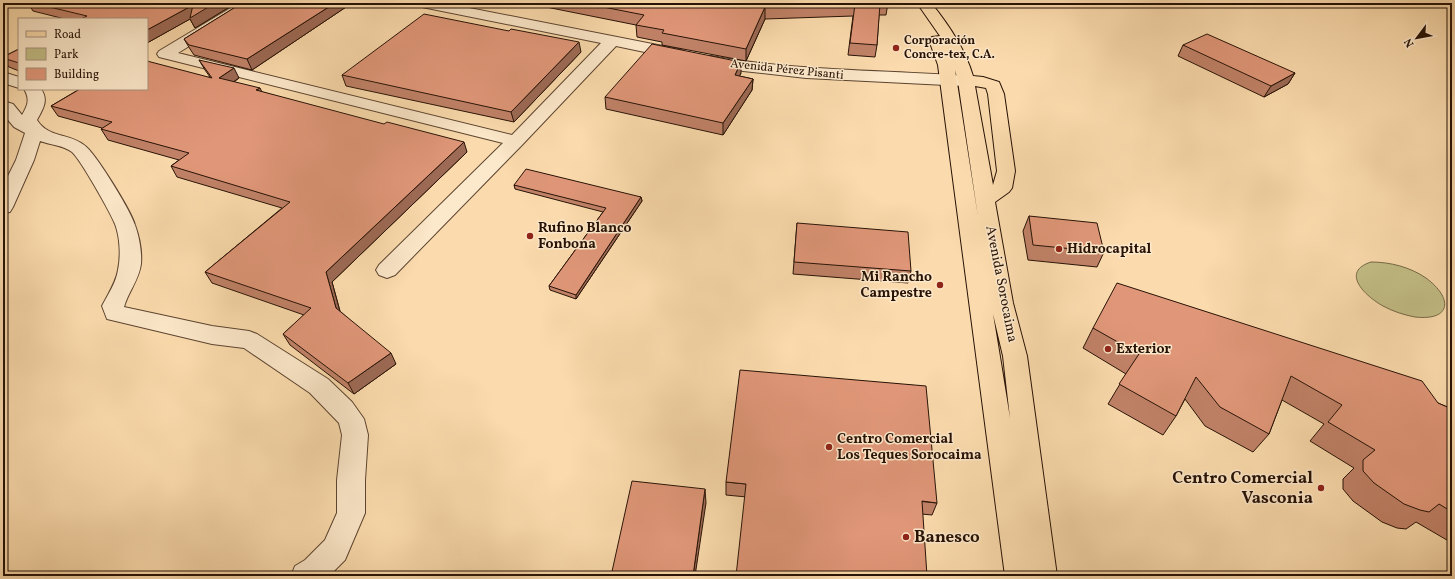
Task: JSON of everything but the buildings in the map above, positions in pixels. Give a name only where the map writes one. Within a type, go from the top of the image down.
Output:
[{"type":"main road","name":"Avenida Sorocaima","points":[[911,3],[937,40],[946,65],[957,81],[986,199],[1002,303],[1014,356],[1042,576]]},
{"type":"main road","name":"Avenida Sorocaima","points":[[924,3],[941,23],[962,65],[957,81],[1020,576]]},
{"type":"main road","points":[[957,81],[983,82],[993,86],[996,94],[1006,171],[1002,188],[986,199]]},
{"type":"street","points":[[249,3],[165,54],[516,141]]},
{"type":"street","name":"Avenida Pérez Pisanti","points":[[422,3],[611,42],[748,68],[817,74],[957,81]]},
{"type":"street","points":[[387,270],[516,141],[611,42]]},
{"type":"street","points":[[3,77],[18,84]]},
{"type":"street","points":[[3,207],[31,146],[34,131],[28,120],[38,98],[37,93],[33,90]]},
{"type":"street","points":[[3,106],[7,108],[20,123],[43,137],[71,144],[85,154],[125,224],[131,262],[129,272],[113,306],[116,313],[212,335],[249,340],[319,386],[343,409],[351,419],[355,435],[351,480],[351,513],[335,550],[315,570],[306,576]]},
{"type":"green space","points":[[1371,262],[1400,266],[1426,278],[1441,293],[1444,300],[1442,312],[1427,317],[1415,317],[1394,311],[1376,302],[1363,290],[1356,278],[1357,272],[1362,266]]},
{"type":"place","name":"Corporación Concre-tex, C.A.","points":[[896,48]]},
{"type":"place","name":"Rufino Blanco Fonbona","points":[[530,236]]},
{"type":"place","name":"Hidrocapital","points":[[1059,249]]},
{"type":"place","name":"Mi Rancho Campestre","points":[[940,285]]},
{"type":"place","name":"Exterior","points":[[1108,349]]},
{"type":"place","name":"Centro Comercial Los Teques Sorocaima","points":[[829,447]]},
{"type":"place","name":"Centro Comercial Vasconia","points":[[1321,488]]},
{"type":"place","name":"Banesco","points":[[906,537]]}]
